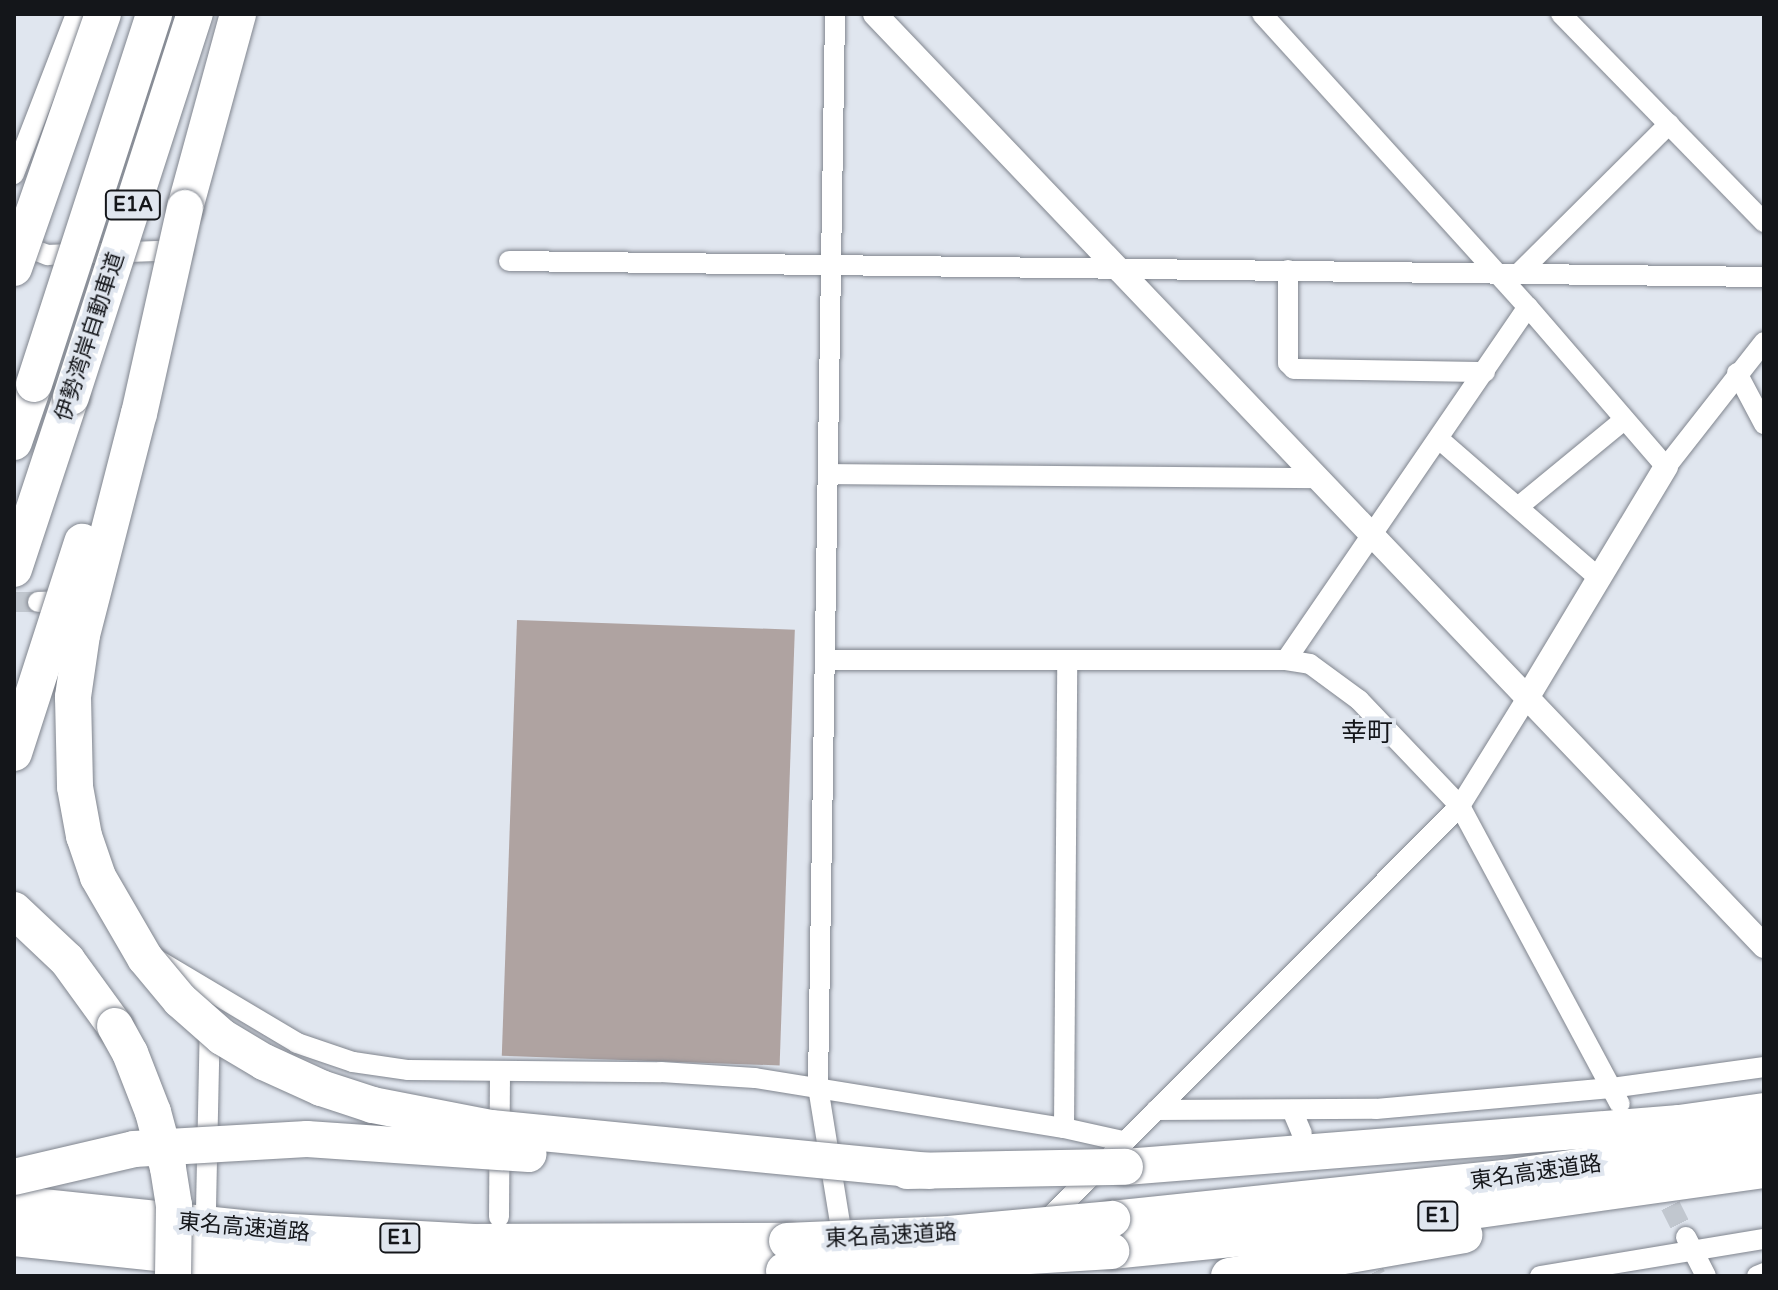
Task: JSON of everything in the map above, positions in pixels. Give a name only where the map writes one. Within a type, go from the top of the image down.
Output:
[{"type":"highway","points":[[14,214],[102,14]]},
{"type":"highway","points":[[14,268],[102,14]]},
{"type":"highway","name":"伊勢湾岸自動車道","points":[[14,442],[154,14]]},
{"type":"highway","name":"伊勢湾岸自動車道","points":[[14,569],[195,14]]},
{"type":"highway","points":[[14,753],[185,208],[238,14]]},
{"type":"highway","points":[[185,208],[139,413],[82,635],[73,697],[74,774],[84,836],[98,877],[145,958],[180,1000],[222,1037],[264,1062],[321,1088],[373,1105],[491,1128],[929,1171]]},
{"type":"highway","points":[[14,910],[67,960],[115,1026],[130,1053],[153,1112],[168,1168],[174,1205],[173,1276]]},
{"type":"highway","points":[[14,1177],[134,1149],[307,1139],[775,1170],[929,1171],[1124,1154],[1679,1123],[1764,1111]]},
{"type":"highway","name":"東名高速道路","points":[[1112,1235],[1764,1139]]},
{"type":"highway","points":[[1229,1276],[1396,1249],[1764,1172]]},
{"type":"highway","name":"東名高速道路","points":[[14,1238],[273,1265],[476,1275],[1112,1235],[1372,1225],[1764,1172]]},
{"type":"highway","name":"東名高速道路","points":[[14,1204],[273,1231],[786,1256]]},
{"type":"street","points":[[14,174],[76,14]]},
{"type":"street","points":[[251,14],[186,250],[83,601],[67,712],[66,744],[75,828],[92,881],[115,924],[126,936],[210,991],[297,1043],[353,1062],[408,1070],[661,1072],[818,1087],[1064,1128],[1124,1154]]},
{"type":"street","points":[[835,14],[818,1087],[849,1276]]},
{"type":"street","points":[[875,14],[1314,478],[1764,946]]},
{"type":"street","points":[[1262,14],[1528,307],[1666,467]]},
{"type":"street","points":[[1561,14],[1764,222]]},
{"type":"street","points":[[1518,274],[1669,124]]},
{"type":"street","points":[[14,242],[48,255],[186,250]]},
{"type":"street","points":[[509,261],[1764,277]]},
{"type":"street","points":[[1288,270],[1288,363],[1294,369],[1485,372]]},
{"type":"street","points":[[1286,660],[1528,307]]},
{"type":"street","points":[[993,1276],[1124,1154],[1156,1110],[1460,806],[1666,467],[1764,342]]},
{"type":"street","points":[[1737,373],[1764,424]]},
{"type":"street","points":[[1518,507],[1624,420]]},
{"type":"street","points":[[1439,439],[1599,578]]},
{"type":"street","points":[[830,474],[1314,478]]},
{"type":"street","points":[[38,602],[83,601]]},
{"type":"street","points":[[826,660],[1286,660],[1310,664],[1359,700],[1460,806],[1616,1096]]},
{"type":"street","points":[[1064,1128],[1067,662]]},
{"type":"street","points":[[206,1208],[210,991]]},
{"type":"street","points":[[1156,1110],[1376,1109],[1616,1096],[1764,1067]]},
{"type":"street","points":[[499,1217],[500,1072]]},
{"type":"street","points":[[1292,1110],[1302,1133]]},
{"type":"street","points":[[1540,1276],[1690,1244],[1764,1239]]},
{"type":"street","points":[[1690,1244],[1706,1276]]},
{"type":"street","points":[[1757,1276],[1764,1273]]},
{"type":"building","points":[[517,620],[795,630],[780,1065],[502,1056]]},
{"type":"tunnel","points":[[14,602],[38,602]]},
{"type":"tunnel","points":[[1657,1179],[1686,1237]]},
{"type":"tunnel","points":[[1360,1246],[1376,1276]]},
{"type":"district","name":"幸町","points":[[1367,733]]}]
